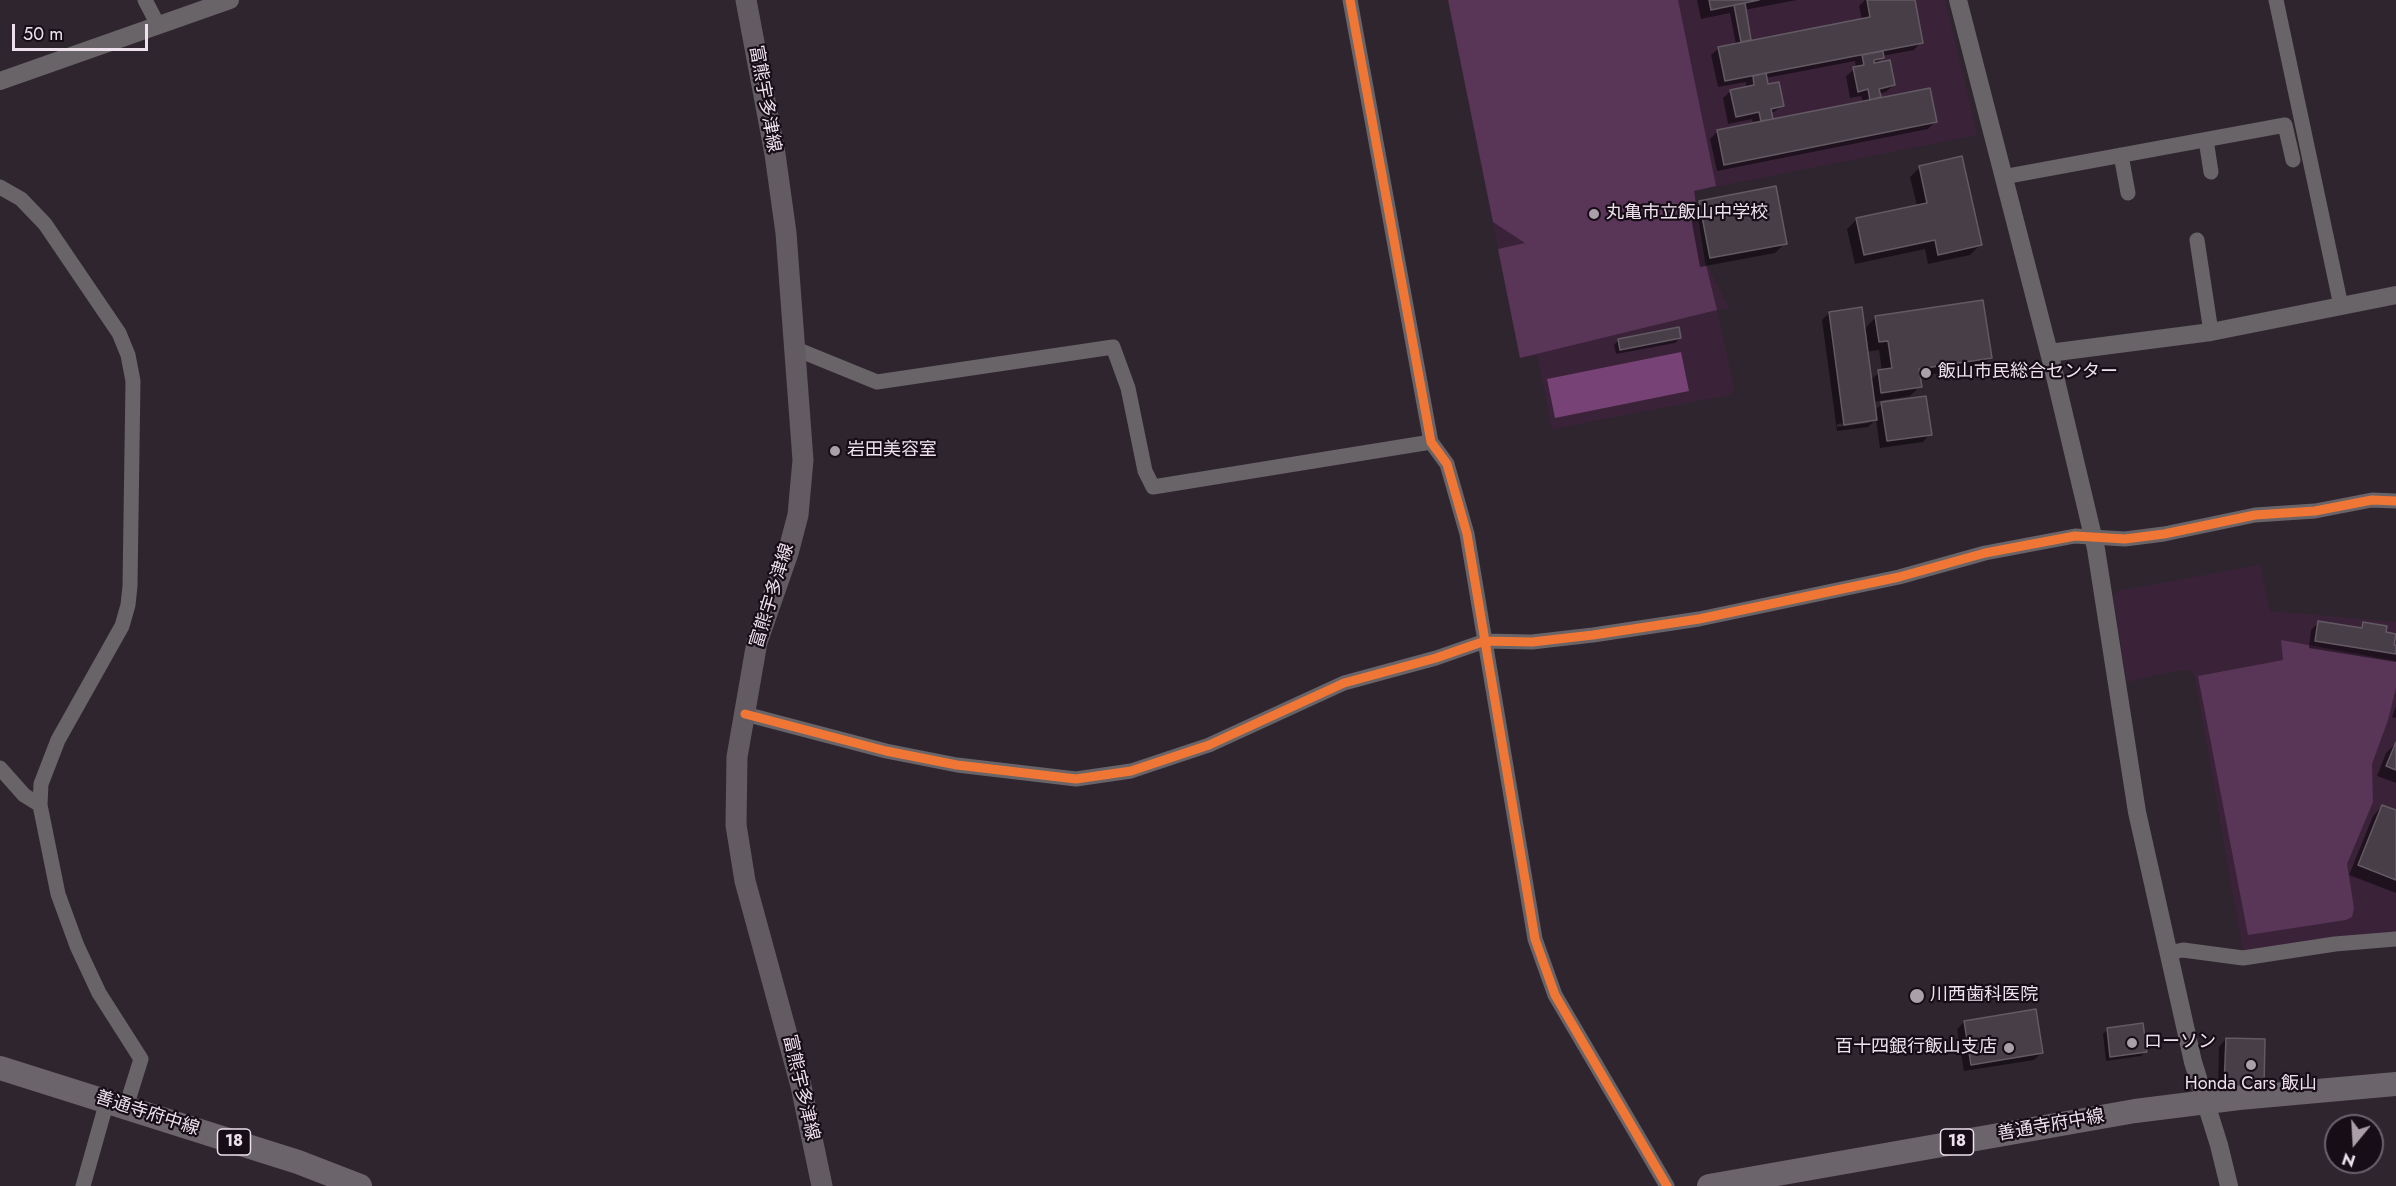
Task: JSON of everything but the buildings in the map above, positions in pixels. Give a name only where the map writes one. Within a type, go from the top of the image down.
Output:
[{"type":"main road","name":"富熊宇多津線","points":[[746,0],[783,211],[796,349],[803,460],[798,515],[788,553],[757,642],[737,757],[736,825],[745,881],[801,1086],[822,1186]]},
{"type":"main road","name":"善通寺府中線","points":[[0,1068],[297,1162],[360,1186]]},
{"type":"main road","name":"善通寺府中線","points":[[1709,1186],[1790,1179],[2135,1111],[2396,1084]]},
{"type":"street","points":[[145,0],[158,24]]},
{"type":"street","points":[[0,81],[158,24],[199,5],[230,0]]},
{"type":"street","points":[[1350,0],[1431,442],[1447,464],[1467,534],[1535,939],[1554,995],[1667,1186]]},
{"type":"street","points":[[1958,0],[2049,353],[2093,536],[2138,812],[2193,1062],[2219,1145],[2229,1186]]},
{"type":"street","points":[[2276,0],[2342,306]]},
{"type":"street","points":[[2003,177],[2285,125],[2293,160]]},
{"type":"street","points":[[2206,140],[2211,172]]},
{"type":"street","points":[[2121,155],[2127,193]]},
{"type":"street","points":[[0,187],[21,200],[45,224],[118,333],[128,356],[133,381],[131,576],[128,605],[122,626],[58,740],[41,784],[40,805],[58,894],[77,946],[99,993],[141,1059],[116,1104],[83,1186]]},
{"type":"street","points":[[2197,240],[2211,332]]},
{"type":"street","points":[[2049,353],[2211,332],[2396,295]]},
{"type":"street","points":[[796,349],[877,382],[1113,347],[1128,388],[1145,471],[1154,487],[1431,442]]},
{"type":"street","points":[[745,714],[886,751],[957,765],[1076,779],[1131,771],[1209,745],[1344,683],[1436,658],[1485,641],[1532,642],[1562,639],[1699,619],[1899,577],[1985,553],[2075,536],[2125,539],[2164,534],[2256,515],[2315,511],[2372,500],[2396,501]]},
{"type":"street","points":[[0,768],[24,795],[40,805]]},
{"type":"street","points":[[2168,953],[2183,950],[2243,958],[2334,944],[2396,939]]},
{"type":"shaded area","name":"丸亀市立飯山中学校","points":[[1448,0],[1945,0],[1977,135],[1694,191],[1705,261],[1729,308],[1717,310],[1734,389],[1729,395],[1552,429],[1537,355],[1520,358]]},
{"type":"shaded area","points":[[1448,0],[1678,0],[1716,186],[1694,191],[1705,261],[1717,310],[1520,358],[1498,249],[1525,243],[1493,222]]},
{"type":"shaded area","points":[[1681,352],[1689,391],[1555,418],[1547,379]]},
{"type":"shaded area","points":[[2260,565],[2270,611],[2396,622],[2396,933],[2243,952],[2195,677],[2190,670],[2127,682],[2113,596],[2117,591]]},
{"type":"shaded area","points":[[2281,640],[2396,661],[2396,688],[2388,720],[2372,764],[2373,802],[2347,864],[2354,908],[2352,917],[2346,920],[2248,935],[2198,676],[2283,660]]},
{"type":"cycle path","points":[[1350,0],[1431,442],[1447,464],[1467,534],[1535,939],[1555,995],[1667,1186]]},
{"type":"cycle path","points":[[745,714],[886,751],[957,765],[1076,779],[1131,771],[1209,745],[1344,683],[1436,658],[1485,641],[1532,642],[1699,619],[1899,577],[1985,553],[2075,536],[2125,539],[2164,534],[2255,515],[2315,511],[2372,500],[2396,501]]},
{"type":"place","name":"丸亀市立飯山中学校","points":[[1594,214]]},
{"type":"place","name":"飯山市民総合センター","points":[[1926,373]]},
{"type":"place","name":"岩田美容室","points":[[835,451]]},
{"type":"place","name":"川西歯科医院","points":[[1917,996]]},
{"type":"place","name":"ローソン","points":[[2132,1043]]},
{"type":"place","name":"百十四銀行飯山支店","points":[[2009,1048]]},
{"type":"place","name":"Honda Cars 飯山","points":[[2251,1065]]}]
